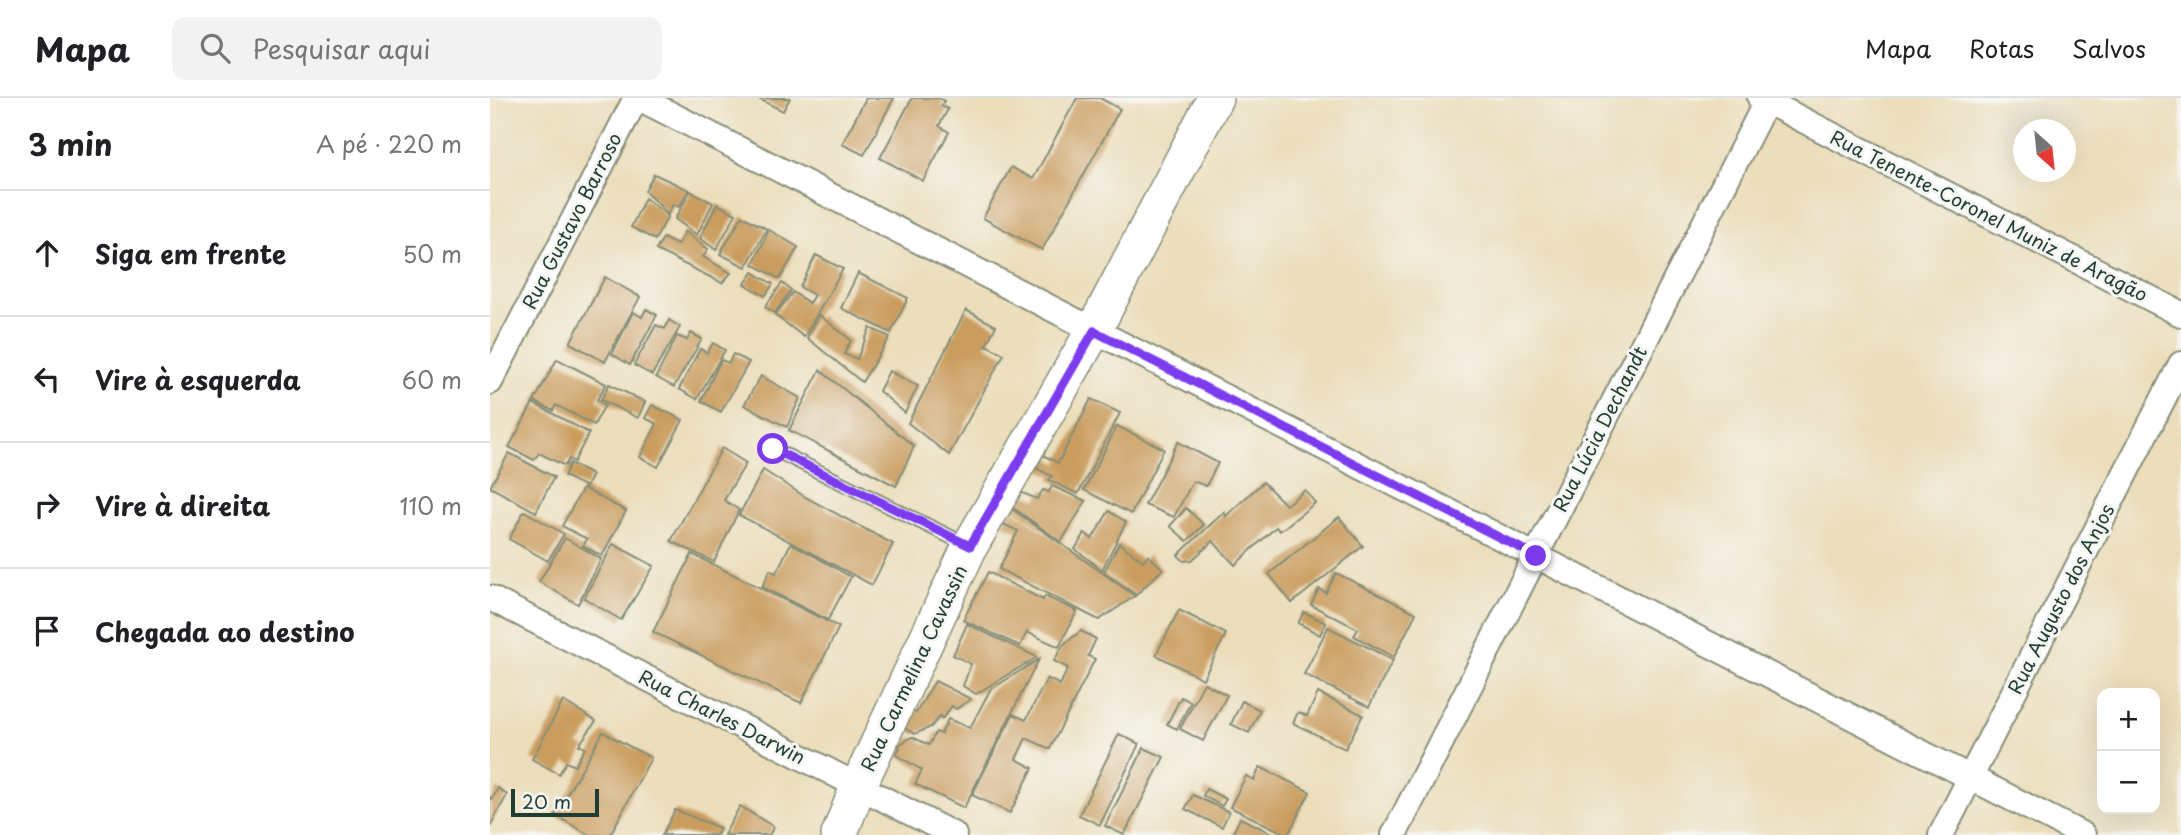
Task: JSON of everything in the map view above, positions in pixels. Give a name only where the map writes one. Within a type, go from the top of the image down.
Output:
[{"type":"main road","name":"Rua Carmelina Cavassin","points":[[839,835],[970,546],[1094,331],[1214,98]]},
{"type":"street","points":[[637,98],[2083,835]]},
{"type":"street","name":"Rua Gustavo Barroso","points":[[490,382],[637,98]]},
{"type":"street","name":"Rua Tenente-Coronel Muniz de Aragão","points":[[1765,99],[2181,314]]},
{"type":"street","name":"Rua Lúcia Dechandt","points":[[1394,835],[1765,99]]},
{"type":"street","name":"Rua Augusto dos Anjos","points":[[1941,835],[2181,364]]},
{"type":"street","name":"Rua Charles Darwin","points":[[490,598],[954,835]]},
{"type":"lane","points":[[773,449],[970,546]]},
{"type":"building","points":[[757,98],[790,98],[783,111]]},
{"type":"building","points":[[866,98],[894,98],[864,155],[842,144]]},
{"type":"building","points":[[912,98],[939,98],[944,101],[941,106],[948,109],[939,126],[949,132],[923,181],[880,158]]},
{"type":"building","points":[[1077,98],[1100,98],[1120,109],[1042,250],[983,218],[1011,167],[1033,179]]},
{"type":"building","points":[[654,174],[689,190],[679,207],[673,204],[668,214],[645,191]]},
{"type":"building","points":[[690,191],[713,203],[697,235],[675,219]]},
{"type":"building","points":[[645,198],[668,216],[655,240],[631,227]]},
{"type":"building","points":[[717,204],[736,214],[716,250],[700,238]]},
{"type":"building","points":[[742,216],[767,229],[746,267],[720,254]]},
{"type":"building","points":[[769,230],[798,247],[780,279],[753,264]]},
{"type":"building","points":[[685,231],[708,249],[703,257],[731,273],[722,283],[656,250],[663,238],[677,245]]},
{"type":"building","points":[[816,255],[843,269],[804,337],[775,315],[793,292],[809,303],[814,295],[800,287]]},
{"type":"building","points":[[753,272],[773,284],[765,296],[745,284]]},
{"type":"building","points":[[858,273],[908,298],[891,333],[841,308]]},
{"type":"building","points":[[605,277],[640,297],[605,362],[570,343]]},
{"type":"building","points":[[782,283],[791,290],[775,313],[765,307]]},
{"type":"building","points":[[646,309],[657,315],[630,365],[612,354],[633,312],[642,317]]},
{"type":"building","points":[[966,310],[996,326],[986,345],[1004,354],[949,455],[908,423]]},
{"type":"building","points":[[819,315],[851,340],[844,354],[857,359],[870,328],[890,337],[862,382],[807,338]]},
{"type":"building","points":[[669,320],[680,327],[652,375],[634,365],[656,325],[665,329]]},
{"type":"building","points":[[691,333],[702,339],[674,387],[656,377],[677,336],[687,340]]},
{"type":"building","points":[[713,343],[725,350],[697,399],[679,389],[700,349],[707,353]]},
{"type":"building","points":[[733,354],[749,362],[721,412],[701,401],[721,360],[729,363]]},
{"type":"building","points":[[557,359],[606,384],[597,400],[605,405],[594,425],[556,405],[553,411],[534,401]]},
{"type":"building","points":[[820,370],[914,446],[896,486],[789,430]]},
{"type":"building","points":[[889,371],[918,386],[905,413],[879,391]]},
{"type":"building","points":[[761,376],[800,398],[787,427],[744,405]]},
{"type":"building","points":[[609,384],[645,402],[638,418],[601,400]]},
{"type":"building","points":[[1091,399],[1120,413],[1078,494],[1049,480],[1052,476],[1036,468],[1043,455],[1058,463]]},
{"type":"building","points":[[533,403],[589,433],[574,462],[569,459],[565,466],[539,453],[534,460],[509,447]]},
{"type":"building","points":[[652,405],[683,420],[658,467],[640,457],[657,424],[645,418]]},
{"type":"building","points":[[1117,426],[1164,449],[1131,514],[1084,490]]},
{"type":"building","points":[[1178,442],[1218,463],[1206,486],[1193,481],[1174,517],[1145,505]]},
{"type":"building","points":[[722,448],[746,463],[724,500],[739,510],[714,562],[671,541]]},
{"type":"building","points":[[509,453],[554,477],[536,512],[490,487]]},
{"type":"building","points":[[570,463],[592,475],[586,487],[564,476]]},
{"type":"building","points":[[763,470],[807,498],[893,544],[872,585],[739,515]]},
{"type":"building","points":[[1263,482],[1286,505],[1305,490],[1315,503],[1280,531],[1276,527],[1235,565],[1213,541],[1192,560],[1184,561],[1178,555],[1224,512],[1226,516]]},
{"type":"building","points":[[1052,486],[1086,501],[1061,542],[1012,507],[1020,492],[1037,499],[1043,490],[1049,492]]},
{"type":"building","points":[[583,488],[626,511],[602,556],[583,546],[587,539],[562,526]]},
{"type":"building","points":[[1186,508],[1204,525],[1187,541],[1170,526]]},
{"type":"building","points":[[1012,509],[1135,596],[1099,620],[999,569],[1018,531],[1003,524]]},
{"type":"building","points":[[524,511],[564,534],[548,561],[509,539]]},
{"type":"building","points":[[1109,511],[1126,522],[1102,570],[1075,549],[1085,533],[1092,539]]},
{"type":"building","points":[[1339,517],[1363,546],[1292,603],[1269,574]]},
{"type":"building","points":[[565,538],[601,559],[578,604],[539,582]]},
{"type":"building","points":[[791,543],[851,577],[828,620],[762,587],[770,570],[776,573]]},
{"type":"building","points":[[1119,543],[1143,561],[1148,555],[1163,569],[1136,595],[1104,572]]},
{"type":"building","points":[[613,544],[654,566],[621,620],[584,598]]},
{"type":"building","points":[[692,554],[839,627],[801,703],[653,632]]},
{"type":"building","points":[[988,572],[1043,600],[1045,596],[1077,611],[1059,647],[1027,632],[1020,646],[963,620]]},
{"type":"building","points":[[1336,573],[1416,613],[1394,657],[1354,636],[1358,629],[1311,605],[1319,589],[1326,593]]},
{"type":"building","points":[[1179,610],[1226,634],[1203,679],[1156,655]]},
{"type":"building","points":[[1304,612],[1326,623],[1320,635],[1298,623]]},
{"type":"building","points":[[967,624],[1037,657],[976,694],[963,686],[971,664],[953,655]]},
{"type":"building","points":[[1328,627],[1393,660],[1369,707],[1304,674]]},
{"type":"building","points":[[1081,631],[1096,639],[1088,656],[1095,659],[1050,749],[1026,738],[1016,759],[1033,768],[1010,813],[972,795],[1013,714],[1026,720],[1047,678],[1060,685],[1068,668],[1054,661],[1063,645]]},
{"type":"building","points":[[1039,659],[964,808],[915,784],[922,770],[896,755],[900,747],[897,746],[912,737],[929,745],[936,732],[941,734],[948,719],[970,728],[990,690]]},
{"type":"building","points":[[935,681],[971,699],[956,709],[952,706],[942,719],[940,716],[931,727],[915,734],[897,724],[905,708],[916,713]]},
{"type":"building","points":[[1204,683],[1227,695],[1203,741],[1180,729]]},
{"type":"building","points":[[1318,693],[1363,715],[1345,749],[1293,723],[1298,712],[1307,716]]},
{"type":"building","points":[[1181,697],[1191,702],[1177,729],[1167,724]]},
{"type":"building","points":[[563,701],[596,721],[579,745],[585,748],[575,766],[566,762],[559,774],[532,759]]},
{"type":"building","points":[[1242,701],[1260,710],[1249,733],[1231,724]]},
{"type":"building","points":[[603,732],[651,758],[610,835],[589,835],[555,815]]},
{"type":"building","points":[[1119,734],[1139,744],[1100,825],[1079,815]]},
{"type":"building","points":[[1144,748],[1164,757],[1124,835],[1105,826]]},
{"type":"building","points":[[1260,767],[1310,792],[1288,835],[1230,807],[1246,776],[1254,780]]},
{"type":"building","points":[[498,788],[507,795],[490,827],[490,797],[492,799]]},
{"type":"building","points":[[1206,789],[1226,799],[1222,806],[1203,796]]},
{"type":"building","points":[[1193,795],[1229,812],[1222,827],[1185,809]]},
{"type":"building","points":[[740,806],[774,827],[769,835],[724,835]]},
{"type":"building","points":[[675,810],[720,828],[717,835],[662,835]]},
{"type":"building","points":[[1240,818],[1276,835],[1232,835]]},
{"type":"route","points":[[773,449],[970,546],[1094,331],[1536,556]]}]
